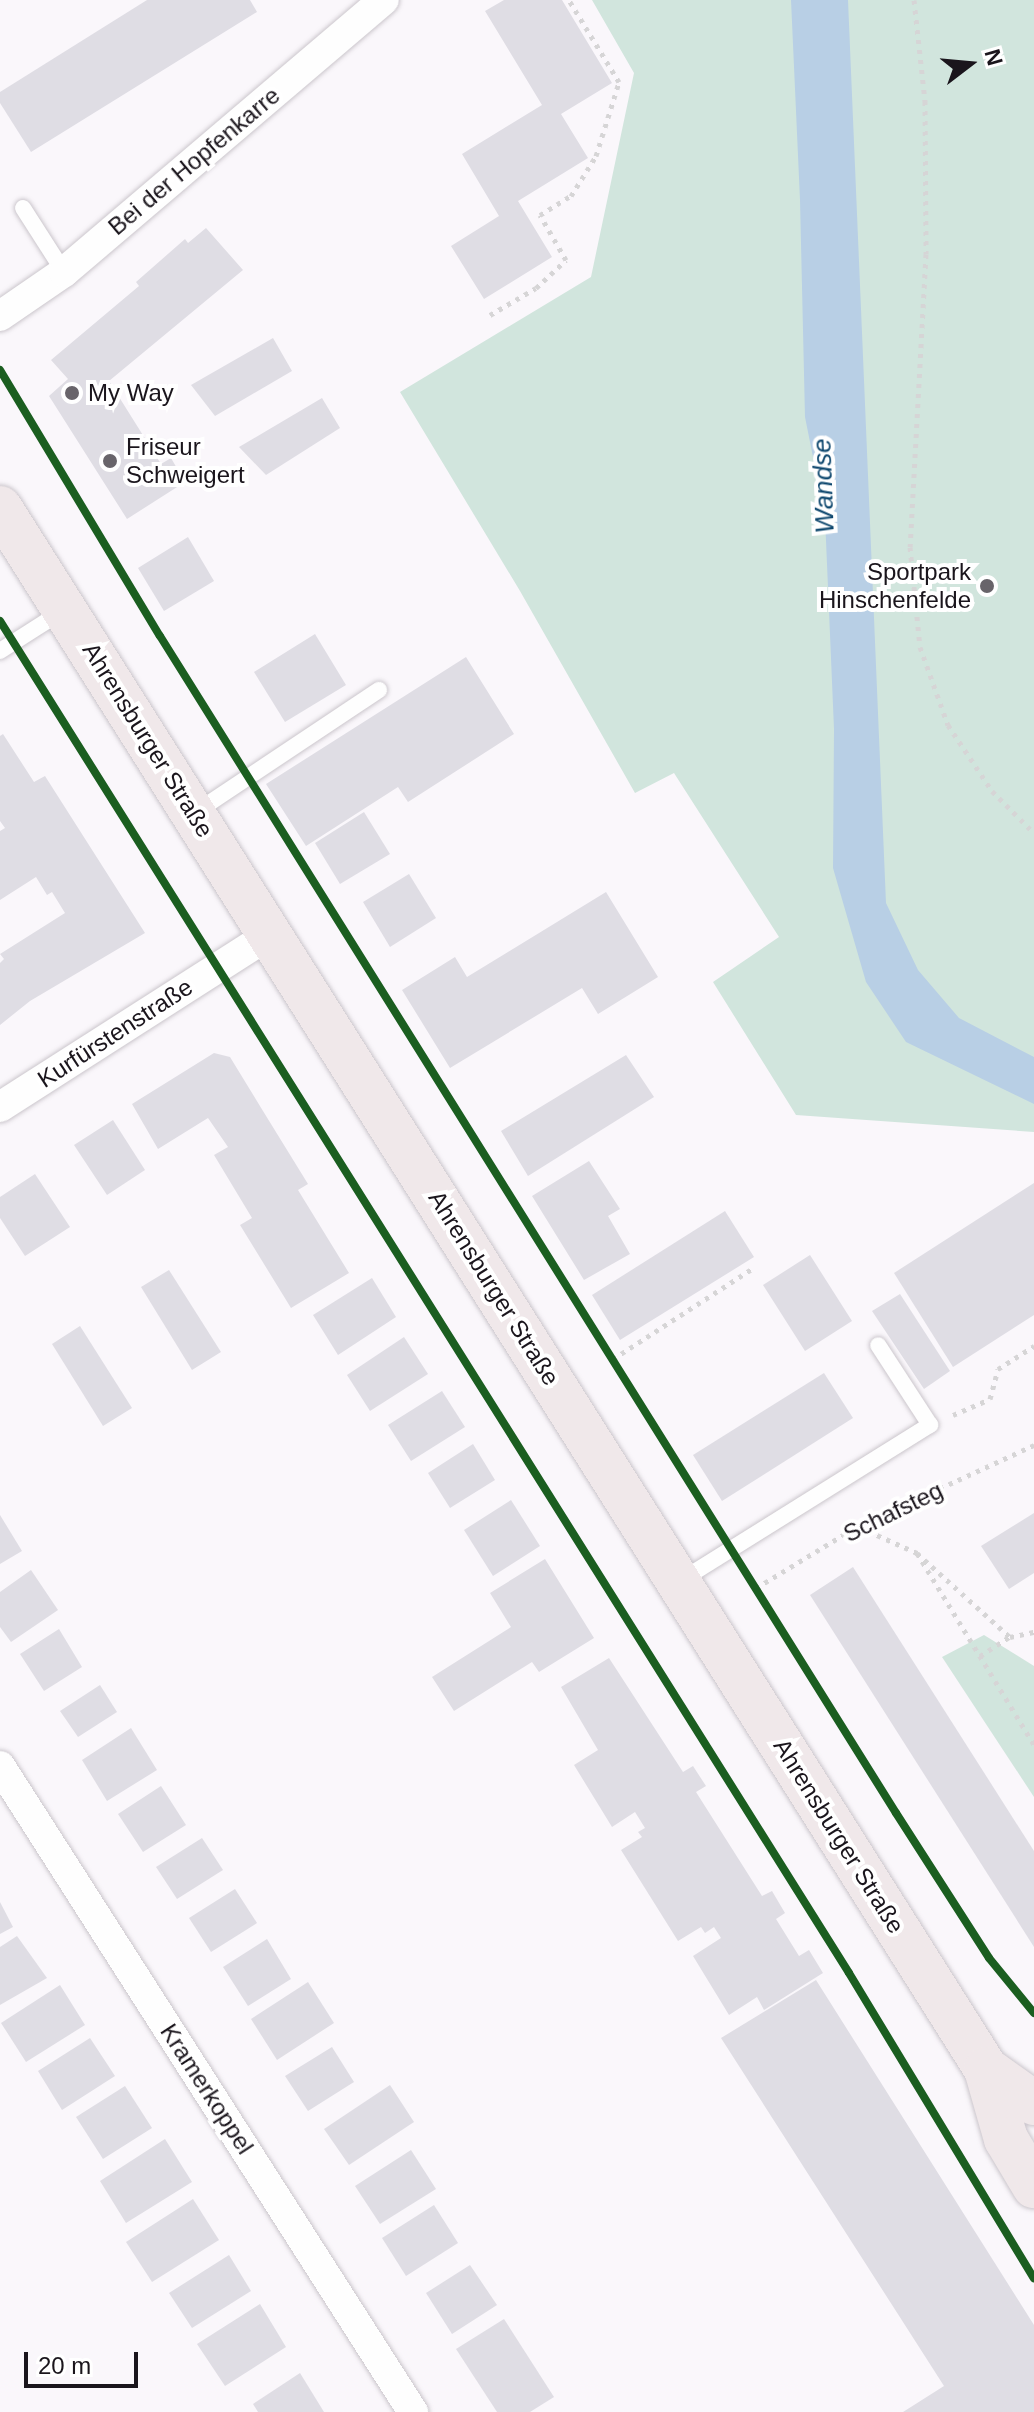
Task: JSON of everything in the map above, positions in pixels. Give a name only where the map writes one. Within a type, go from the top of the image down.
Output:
[{"type":"main road","name":"Ahrensburger Straße","points":[[0,508],[986,2069],[1006,2139],[1034,2186]]},
{"type":"main road","name":"Ahrensburger Straße","points":[[986,2069],[1034,2103]]},
{"type":"street","name":"Bei der Hopfenkarre","points":[[0,316],[64,272],[384,0]]},
{"type":"street","name":"Kurfürstenstraße","points":[[0,1107],[271,934]]},
{"type":"street","name":"Kramerkoppel","points":[[0,1766],[413,2412]]},
{"type":"lane","points":[[23,208],[64,272]]},
{"type":"lane","points":[[0,651],[65,609]]},
{"type":"lane","points":[[194,813],[379,690]]},
{"type":"lane","points":[[679,1582],[930,1425],[878,1345]]},
{"type":"path","points":[[490,315],[536,288],[566,260],[540,215],[571,196],[596,156],[619,82],[569,0]]},
{"type":"path","points":[[914,0],[925,117],[926,254],[910,547],[920,647],[948,725],[992,791],[1034,833]]},
{"type":"path","points":[[613,1359],[753,1268]]},
{"type":"path","points":[[930,1425],[990,1399],[998,1369],[1034,1346]]},
{"type":"path","points":[[858,1526],[917,1553],[1010,1637]]},
{"type":"path","points":[[917,1553],[1034,1745]]},
{"type":"path","points":[[980,1656],[1010,1637],[1034,1632]]},
{"type":"green space","points":[[592,0],[1034,0],[1034,1132],[796,1115],[713,982],[779,937],[674,773],[635,793],[520,591],[400,392],[591,277],[634,73]]},
{"type":"green space","points":[[984,1635],[1034,1666],[1034,1797],[942,1657]]},
{"type":"water","name":"Wandse","points":[[791,0],[848,0],[886,903],[918,970],[959,1018],[1034,1057],[1034,1104],[906,1042],[866,982],[833,868],[834,729],[825,517],[805,417]]},
{"type":"building","points":[[147,0],[250,0],[257,12],[31,152],[0,103],[0,92]]},
{"type":"building","points":[[504,0],[562,0],[612,83],[561,114],[588,158],[518,201],[552,257],[484,299],[451,246],[499,216],[462,154],[542,105],[485,11]]},
{"type":"building","points":[[206,228],[243,270],[109,381],[161,464],[171,458],[185,482],[127,519],[49,396],[68,379],[51,360],[139,286],[136,282],[185,239],[188,243]]},
{"type":"building","points":[[273,338],[292,371],[215,416],[191,385]]},
{"type":"building","points":[[322,398],[340,428],[266,475],[239,447]]},
{"type":"building","points":[[188,537],[214,581],[164,611],[138,568]]},
{"type":"building","points":[[315,634],[346,685],[285,722],[254,672]]},
{"type":"building","points":[[466,657],[514,734],[408,802],[398,787],[306,846],[266,784]]},
{"type":"building","points":[[3,734],[34,782],[45,776],[145,933],[30,1001],[0,1025],[0,963],[4,959],[0,954],[65,913],[52,892],[47,895],[36,877],[0,900],[0,831],[5,828],[0,821],[0,736]]},
{"type":"building","points":[[364,812],[390,854],[340,884],[315,843]]},
{"type":"building","points":[[409,874],[436,918],[390,947],[363,902]]},
{"type":"building","points":[[606,892],[658,977],[598,1014],[582,988],[450,1068],[402,990],[455,957],[467,977]]},
{"type":"building","points":[[214,1053],[230,1057],[308,1184],[298,1190],[349,1273],[291,1308],[240,1225],[252,1218],[214,1155],[228,1147],[208,1118],[158,1149],[132,1104]]},
{"type":"building","points":[[626,1055],[654,1097],[528,1176],[501,1131]]},
{"type":"building","points":[[113,1120],[145,1170],[107,1195],[74,1145]]},
{"type":"building","points":[[589,1161],[620,1209],[608,1216],[630,1254],[584,1280],[532,1196]]},
{"type":"building","points":[[35,1174],[70,1227],[25,1256],[0,1218],[0,1197]]},
{"type":"building","points":[[1034,1183],[1034,1315],[953,1367],[894,1273]]},
{"type":"building","points":[[725,1211],[754,1257],[620,1340],[592,1295]]},
{"type":"building","points":[[810,1255],[852,1321],[805,1351],[763,1285]]},
{"type":"building","points":[[169,1270],[221,1352],[192,1370],[141,1287]]},
{"type":"building","points":[[372,1278],[396,1317],[338,1355],[313,1315]]},
{"type":"building","points":[[900,1294],[950,1371],[924,1389],[872,1311]]},
{"type":"building","points":[[80,1326],[132,1408],[103,1426],[52,1344]]},
{"type":"building","points":[[404,1337],[428,1374],[370,1411],[347,1375]]},
{"type":"building","points":[[824,1373],[853,1418],[722,1501],[693,1455]]},
{"type":"building","points":[[442,1391],[465,1427],[411,1461],[388,1425]]},
{"type":"building","points":[[473,1444],[495,1480],[450,1508],[428,1473]]},
{"type":"building","points":[[511,1500],[540,1546],[493,1576],[464,1530]]},
{"type":"building","points":[[1034,1513],[1034,1573],[1009,1589],[981,1546]]},
{"type":"building","points":[[0,1515],[22,1551],[0,1564]]},
{"type":"building","points":[[545,1559],[594,1638],[539,1672],[532,1662],[454,1711],[432,1677],[511,1627],[490,1593]]},
{"type":"building","points":[[853,1567],[1034,1851],[1034,1947],[810,1595]]},
{"type":"building","points":[[31,1570],[58,1610],[11,1642],[0,1627],[0,1592]]},
{"type":"building","points":[[59,1629],[82,1667],[44,1691],[20,1654]]},
{"type":"building","points":[[609,1658],[683,1772],[693,1766],[706,1786],[696,1792],[762,1896],[772,1891],[785,1913],[776,1919],[799,1956],[809,1950],[823,1973],[764,2010],[757,1997],[729,2015],[693,1956],[721,1938],[714,1927],[705,1933],[701,1927],[678,1941],[621,1850],[642,1837],[638,1832],[645,1828],[635,1812],[612,1827],[574,1765],[598,1750],[561,1687]]},
{"type":"building","points":[[100,1685],[117,1712],[78,1737],[60,1711]]},
{"type":"building","points":[[131,1728],[157,1770],[107,1801],[82,1760]]},
{"type":"building","points":[[161,1786],[186,1825],[143,1852],[118,1814]]},
{"type":"building","points":[[202,1838],[223,1870],[177,1899],[156,1867]]},
{"type":"building","points":[[235,1889],[257,1923],[211,1952],[189,1918]]},
{"type":"building","points":[[0,1902],[13,1927],[0,1934]]},
{"type":"building","points":[[17,1936],[47,1978],[0,2005],[0,1947]]},
{"type":"building","points":[[267,1939],[291,1979],[248,2006],[223,1967]]},
{"type":"building","points":[[816,1980],[1034,2325],[1034,2412],[903,2412],[944,2386],[721,2038]]},
{"type":"building","points":[[308,1982],[334,2023],[277,2060],[251,2019]]},
{"type":"building","points":[[60,1985],[85,2025],[26,2062],[1,2023]]},
{"type":"building","points":[[90,2038],[115,2076],[62,2110],[38,2071]]},
{"type":"building","points":[[332,2047],[354,2082],[308,2111],[285,2076]]},
{"type":"building","points":[[390,2085],[414,2122],[349,2165],[324,2129]]},
{"type":"building","points":[[125,2086],[152,2128],[103,2159],[76,2117]]},
{"type":"building","points":[[165,2139],[192,2182],[126,2223],[100,2181]]},
{"type":"building","points":[[411,2150],[436,2189],[380,2224],[355,2186]]},
{"type":"building","points":[[193,2199],[219,2240],[152,2282],[126,2242]]},
{"type":"building","points":[[434,2205],[458,2243],[406,2276],[382,2238]]},
{"type":"building","points":[[229,2255],[251,2291],[192,2328],[169,2293]]},
{"type":"building","points":[[470,2265],[497,2305],[452,2334],[426,2293]]},
{"type":"building","points":[[260,2304],[286,2347],[225,2386],[197,2344]]},
{"type":"building","points":[[504,2319],[554,2397],[530,2412],[497,2412],[456,2349]]},
{"type":"building","points":[[300,2373],[324,2412],[258,2412],[253,2404]]},
{"type":"cycle path","points":[[0,370],[160,636],[896,1813],[989,1958],[1034,2013]]},
{"type":"cycle path","points":[[0,621],[849,1973],[1034,2278]]},
{"type":"place","name":"My Way","points":[[72,393]]},
{"type":"place","name":"Friseur Schweigert","points":[[110,461]]},
{"type":"place","name":"Sportpark Hinschenfelde","points":[[987,586]]}]
